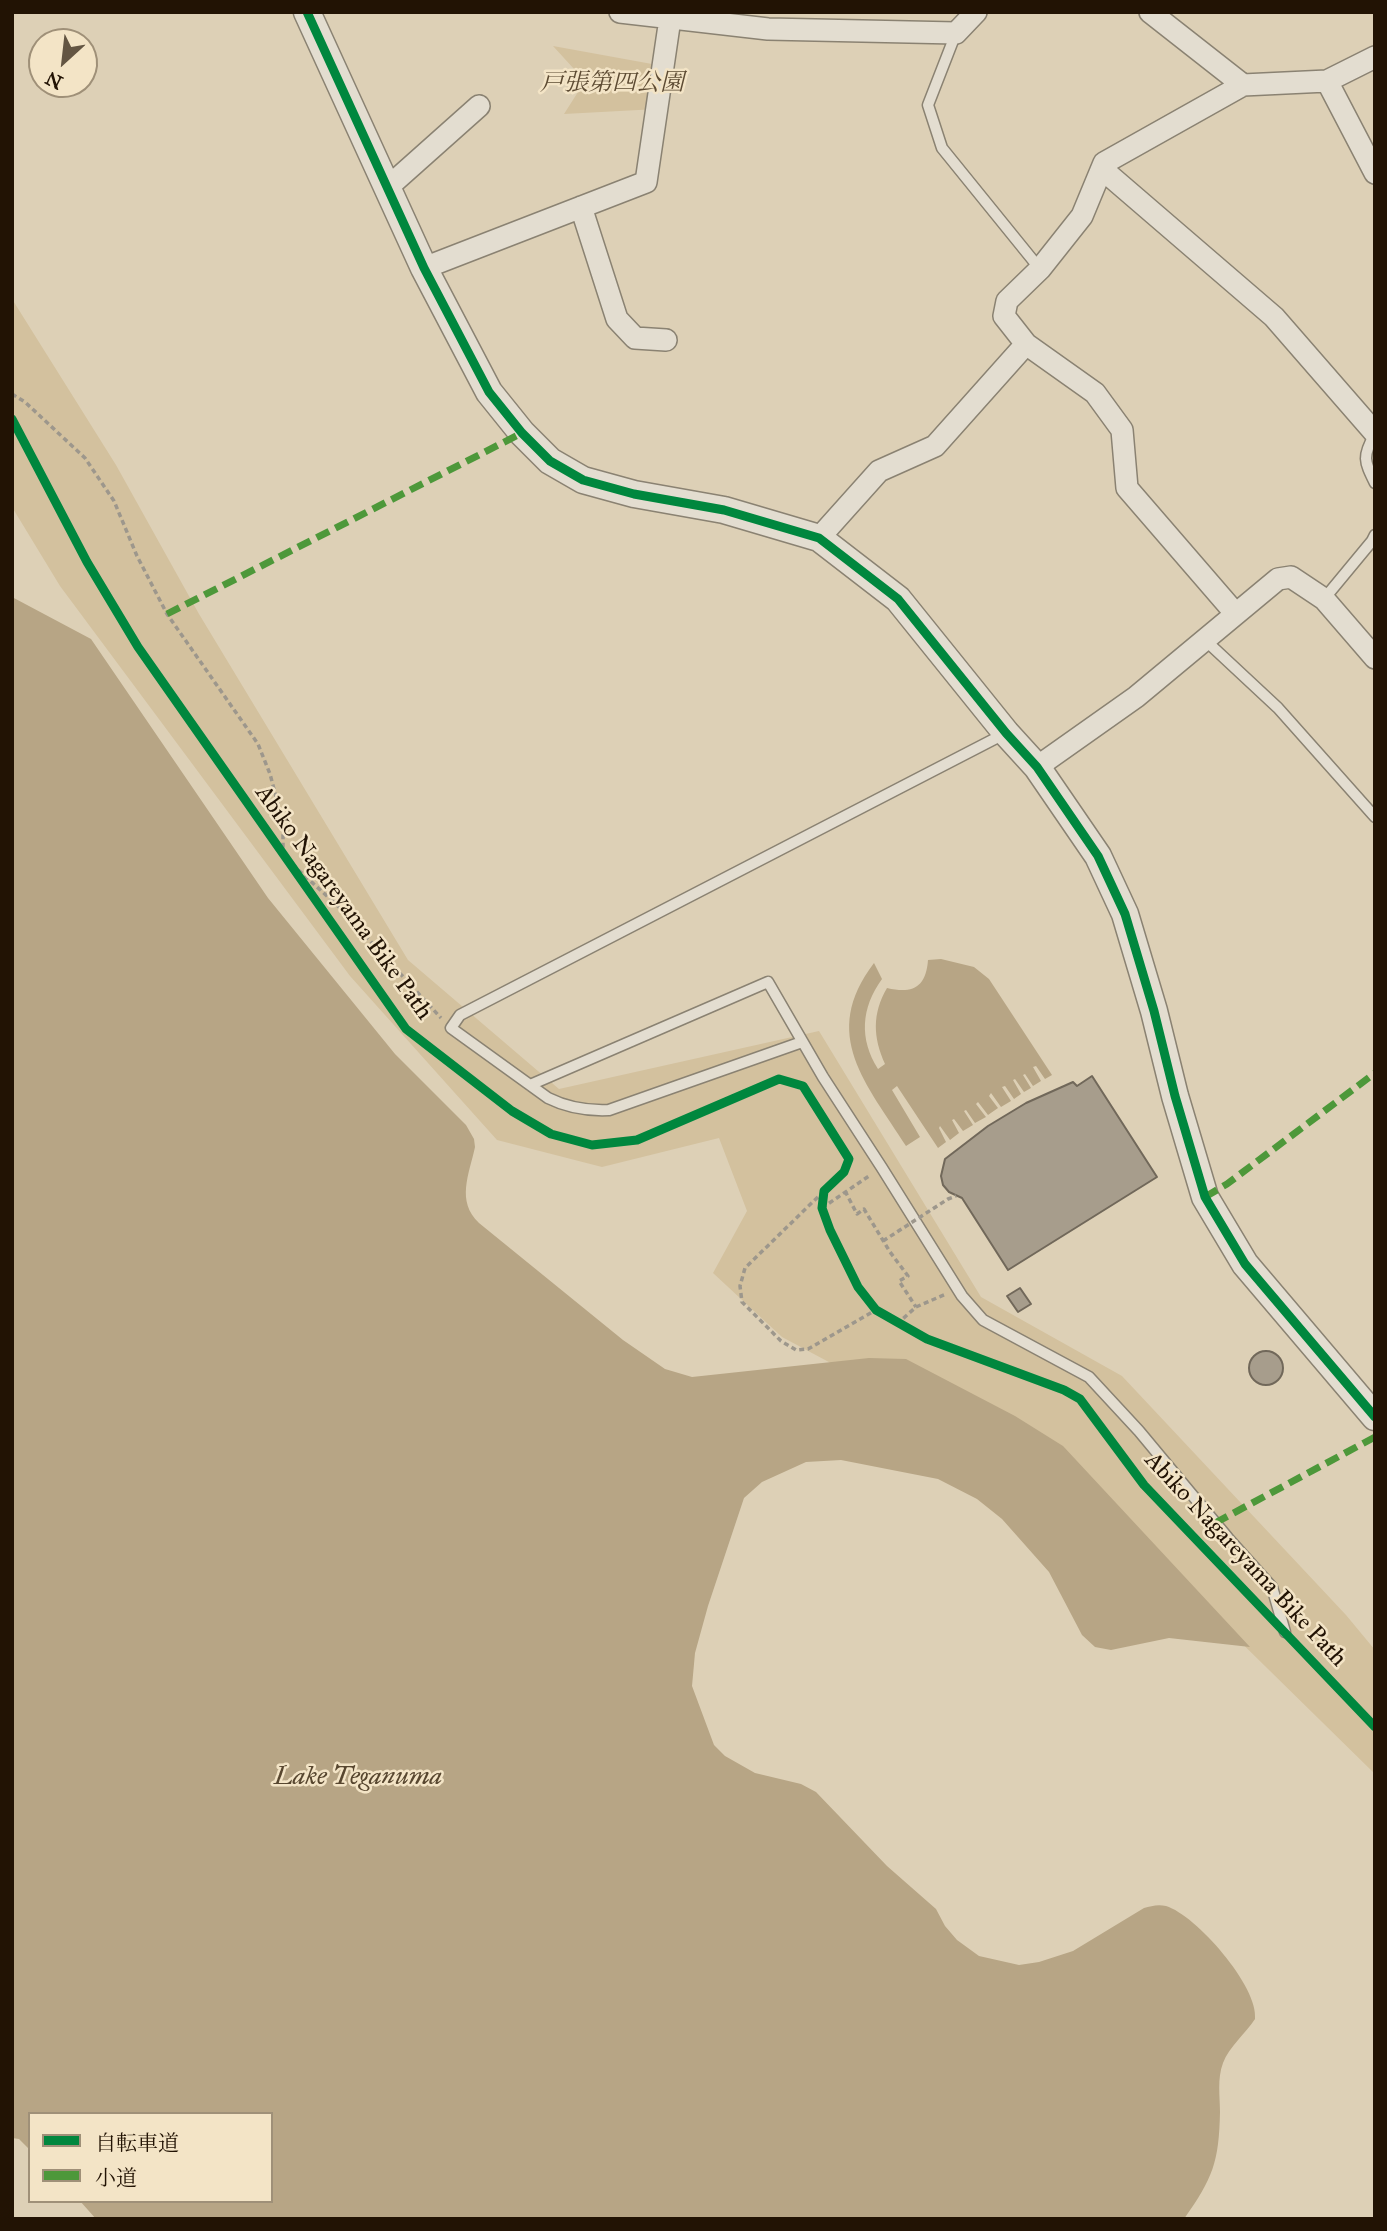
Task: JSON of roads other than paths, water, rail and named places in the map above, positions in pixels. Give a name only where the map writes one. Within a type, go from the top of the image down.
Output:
[{"type":"street","points":[[307,12],[424,268],[489,392],[550,461],[583,480],[634,494],[724,510],[819,538],[898,598],[1006,733],[1037,767],[1098,856],[1125,914],[1205,1197],[1245,1264],[1375,1417]]},
{"type":"street","points":[[620,12],[671,15],[768,29],[961,21]]},
{"type":"street","points":[[1150,12],[1243,85]]},
{"type":"street","points":[[424,268],[646,182],[671,15]]},
{"type":"street","points":[[1235,613],[1127,488],[1122,430],[1095,393],[1026,344],[1004,316],[1007,301],[1040,269],[1082,216],[1104,163],[1243,85],[1327,81],[1375,57]]},
{"type":"street","points":[[1327,81],[1375,173]]},
{"type":"street","points":[[387,188],[479,106]]},
{"type":"street","points":[[1102,169],[1274,317],[1375,434]]},
{"type":"street","points":[[581,207],[617,319],[635,338],[666,340]]},
{"type":"street","points":[[819,538],[879,471],[935,446],[1026,344]]},
{"type":"street","points":[[1037,767],[1136,697],[1278,579],[1290,577],[1324,599],[1375,657]]},
{"type":"lane","points":[[961,21],[928,105],[942,148],[1040,269]]},
{"type":"lane","points":[[1375,434],[1364,452],[1366,465],[1375,483]]},
{"type":"lane","points":[[1324,599],[1373,541],[1375,535]]},
{"type":"lane","points":[[1204,639],[1278,708],[1375,817]]},
{"type":"lane","points":[[802,1042],[610,1110],[590,1111],[565,1106],[548,1098],[451,1028],[460,1015],[1006,733]]},
{"type":"lane","points":[[530,1085],[768,982],[802,1042],[962,1296],[983,1320],[1088,1377],[1139,1431],[1272,1587],[1285,1632]]},
{"type":"water","name":"Lake Teganuma","points":[[12,597],[91,639],[268,898],[395,1054],[466,1125],[474,1139],[475,1147],[466,1197],[472,1215],[479,1223],[623,1340],[665,1369],[692,1377],[869,1358],[906,1359],[1015,1416],[1063,1446],[1250,1647],[1169,1638],[1111,1650],[1095,1647],[1082,1635],[1049,1572],[1002,1519],[977,1499],[938,1479],[841,1460],[806,1462],[762,1482],[744,1498],[695,1653],[692,1686],[714,1745],[725,1756],[755,1773],[801,1784],[816,1792],[887,1866],[936,1909],[957,1940],[979,1956],[1019,1965],[1039,1962],[1073,1951],[1144,1908],[1166,1906],[1193,1923],[1223,1954],[1247,1989],[1254,2005],[1255,2019],[1229,2051],[1223,2063],[1219,2081],[1220,2112],[1216,2157],[1202,2192],[1184,2219],[96,2219],[82,2203],[273,2203],[273,2112],[28,2112],[28,2148],[19,2139],[12,2138]]},
{"type":"water","points":[[941,959],[974,967],[989,979],[1052,1075],[1045,1079],[1036,1066],[1033,1067],[1041,1081],[1033,1086],[1025,1074],[1023,1075],[1031,1088],[1024,1092],[1015,1079],[1013,1080],[1021,1094],[1014,1099],[1005,1086],[1002,1087],[1011,1101],[1001,1107],[991,1093],[989,1096],[998,1108],[988,1115],[978,1102],[976,1104],[986,1117],[975,1123],[966,1110],[964,1111],[973,1125],[963,1131],[954,1119],[952,1120],[959,1133],[950,1140],[940,1126],[946,1142],[938,1148],[897,1086],[892,1090],[920,1137],[906,1146],[864,1080],[850,1036],[850,1013],[858,989],[874,963],[882,979],[866,1012],[865,1035],[878,1069],[885,1064],[876,1035],[877,1016],[887,988],[904,990],[916,987],[924,977],[928,960]]},
{"type":"park label","name":"戸張第四公園","points":[[612,84]]}]
